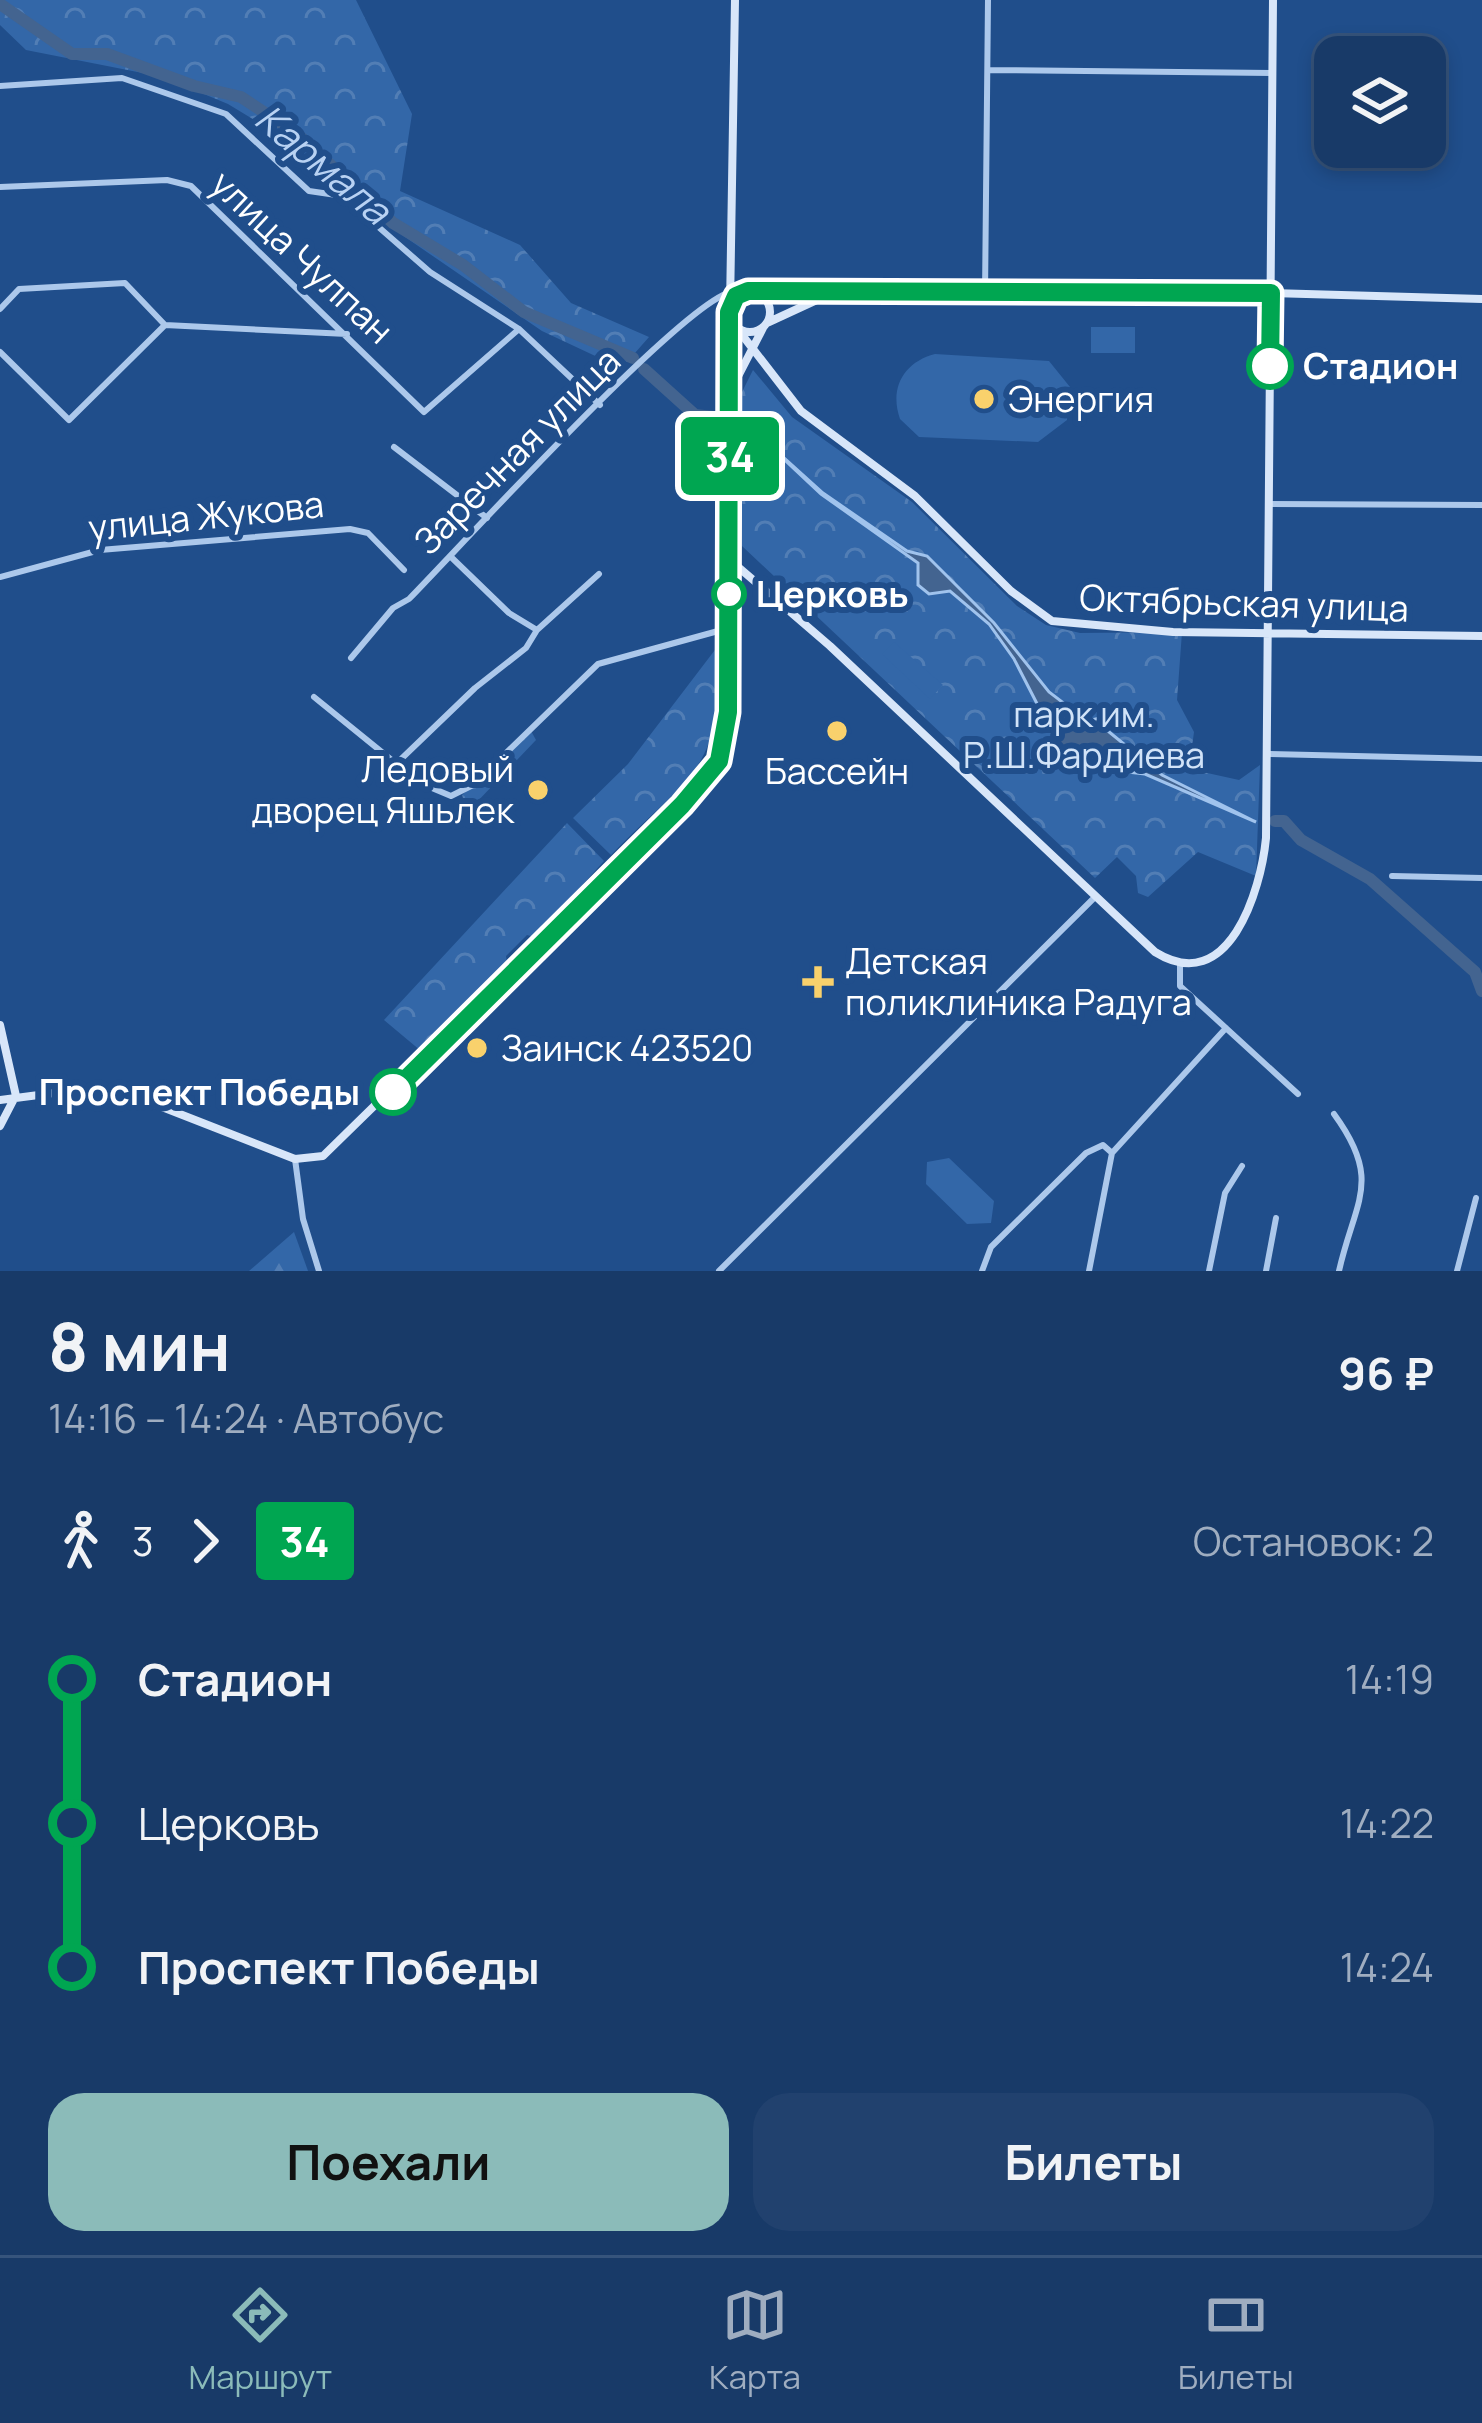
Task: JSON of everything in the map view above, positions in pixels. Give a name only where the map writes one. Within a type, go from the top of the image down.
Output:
[{"type":"main road","points":[[0,1100],[97,1089],[129,1093],[295,1159],[318,1158],[339,1145],[714,770],[727,731],[735,0]]},
{"type":"main road","points":[[730,560],[830,646],[1155,952],[1180,962],[1205,958],[1237,933],[1258,892],[1266,838],[1273,0]]},
{"type":"main road","points":[[731,277],[744,292],[760,294],[1271,293],[1482,299]]},
{"type":"main road","points":[[730,312],[744,292]]},
{"type":"main road","points":[[730,391],[765,325],[770,308],[760,294]]},
{"type":"main road","points":[[730,312],[736,327],[748,332],[828,295]]},
{"type":"main road","name":"Октябрьская улица","points":[[736,327],[801,410],[915,496],[1040,615],[1076,626],[1482,636]]},
{"type":"main road","points":[[0,1025],[16,1096],[0,1126]]},
{"type":"street","points":[[985,295],[988,0]]},
{"type":"street","points":[[987,70],[1272,73]]},
{"type":"street","points":[[0,86],[122,78],[226,114],[309,191],[344,196],[430,272],[519,328],[600,405]]},
{"type":"street","name":"улица Чулпан","points":[[0,187],[182,182],[201,194],[424,412],[519,328]]},
{"type":"street","points":[[0,309],[19,290],[124,284],[165,325],[347,334]]},
{"type":"street","name":"Заречная улица","points":[[351,658],[393,608],[644,361],[704,304],[730,292]]},
{"type":"street","points":[[0,352],[69,420],[165,325]]},
{"type":"street","points":[[394,447],[487,518]]},
{"type":"street","points":[[1269,504],[1482,505]]},
{"type":"street","name":"улица Жукова","points":[[0,577],[100,550],[350,530],[368,533],[404,570]]},
{"type":"street","points":[[450,556],[509,613],[537,630]]},
{"type":"street","points":[[397,764],[475,688],[526,649],[537,630],[599,574]]},
{"type":"street","points":[[314,697],[420,782],[442,795],[460,794],[598,664],[729,628]]},
{"type":"street","points":[[1267,754],[1482,759]]},
{"type":"street","points":[[1392,876],[1482,878]]},
{"type":"street","points":[[719,1271],[1094,898]]},
{"type":"street","points":[[1180,962],[1180,986],[1298,1094]]},
{"type":"street","points":[[1089,1271],[1112,1154],[1226,1028]]},
{"type":"street","points":[[1334,1114],[1360,1150],[1362,1197],[1339,1271]]},
{"type":"street","points":[[982,1271],[991,1247],[1086,1153],[1104,1145],[1112,1154]]},
{"type":"street","points":[[295,1159],[303,1220],[319,1271]]},
{"type":"street","points":[[1209,1271],[1225,1193],[1241,1166]]},
{"type":"street","points":[[1457,1271],[1476,1198]]},
{"type":"street","points":[[1266,1271],[1276,1218]]},
{"type":"green space","points":[[0,0],[356,0],[412,114],[400,191],[520,245],[571,303],[649,337],[627,362],[606,361],[542,331],[392,228],[292,143],[228,104],[163,77],[26,50],[0,25]]},
{"type":"green space","points":[[1091,327],[1135,327],[1135,353],[1091,353]]},
{"type":"green space","name":"Энергия","points":[[935,354],[1049,361],[1070,387],[1067,420],[1038,442],[919,437],[900,419],[896,397],[907,370]]},
{"type":"green space","name":"парк им. Р.Ш.Фардиева","points":[[753,370],[792,417],[912,502],[1017,606],[1046,625],[1080,633],[1182,632],[1177,700],[1194,732],[1189,769],[1239,780],[1260,765],[1256,876],[1198,852],[1148,897],[1138,893],[1136,876],[1117,857],[1095,878],[742,546],[740,396]]},
{"type":"green space","points":[[721,642],[715,719],[698,766],[611,855],[573,818],[628,764]]},
{"type":"green space","points":[[894,642],[943,685],[930,699],[882,654]]},
{"type":"green space","points":[[531,731],[536,740],[474,805],[465,804],[462,795]]},
{"type":"green space","points":[[567,823],[604,861],[535,937],[527,935],[506,956],[507,964],[421,1051],[384,1020]]},
{"type":"green space","points":[[949,1158],[994,1201],[991,1223],[967,1224],[926,1184],[927,1162]]},
{"type":"green space","points":[[294,1232],[308,1271],[249,1271]]},
{"type":"shaded area","points":[[741,419],[823,493],[907,551],[927,556],[994,623],[1049,692],[1087,721],[1100,718],[1103,727],[1162,775],[1256,822],[1145,774],[1084,767],[1065,758],[1014,659],[989,624],[950,591],[929,594],[918,585],[918,563],[821,494]]},
{"type":"waterway","name":"Кармала","points":[[0,4],[72,54],[107,54],[194,86],[241,97],[297,134],[393,223],[463,265],[524,312],[633,358]]},
{"type":"waterway","name":"Кармала","points":[[644,369],[695,415],[722,418]]},
{"type":"waterway","name":"Кармала","points":[[1275,821],[1284,821],[1301,840],[1370,879],[1475,972],[1482,991]]},
{"type":"bus line","name":"34","points":[[393,1092],[682,805],[719,761],[728,712],[729,312],[736,296],[748,291],[814,295],[1271,293],[1270,366]]},
{"type":"place","name":"Стадион","points":[[1270,366]]},
{"type":"place","name":"Энергия","points":[[984,399]]},
{"type":"place","name":"Церковь","points":[[729,594]]},
{"type":"place","name":"Бассейн","points":[[837,731]]},
{"type":"place","name":"Ледовый дворец Яшьлек","points":[[538,790]]},
{"type":"place","name":"Детская поликлиника Радуга","points":[[818,982]]},
{"type":"place","name":"Заинск 423520","points":[[477,1048]]},
{"type":"place","name":"Проспект Победы","points":[[393,1092]]}]
